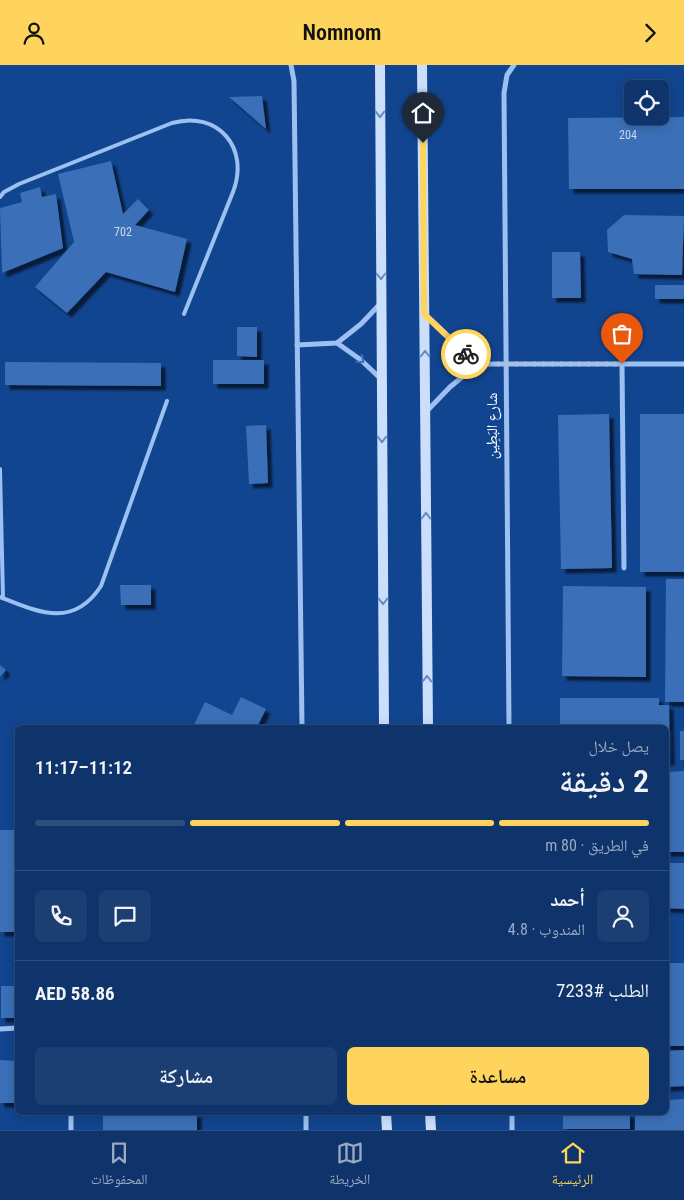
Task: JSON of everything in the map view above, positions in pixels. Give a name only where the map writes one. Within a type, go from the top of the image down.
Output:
[{"type":"main road","points":[[380,65],[384,725]]},
{"type":"main road","points":[[422,66],[428,725]]},
{"type":"main road","points":[[386,1115],[387,1130]]},
{"type":"main road","points":[[430,1115],[430,1130]]},
{"type":"street","points":[[291,65],[294,81],[302,725]]},
{"type":"street","name":"شارع البَطِين","points":[[509,725],[504,93],[507,75],[513,66]]},
{"type":"street","points":[[297,345],[337,343],[361,324],[382,301]]},
{"type":"street","points":[[424,314],[478,364]]},
{"type":"street","points":[[337,343],[361,360],[382,380]]},
{"type":"street","points":[[425,413],[450,387],[478,364],[684,364]]},
{"type":"street","points":[[622,364],[624,568]]},
{"type":"street","points":[[0,1029],[15,1028]]},
{"type":"street","points":[[71,1115],[71,1130]]},
{"type":"street","points":[[306,1115],[306,1130]]},
{"type":"street","points":[[512,1115],[512,1130]]},
{"type":"lane","points":[[0,197],[4,192],[19,184],[172,123],[193,119],[214,126],[230,140],[235,150],[239,171],[233,192],[184,314]]},
{"type":"lane","points":[[0,469],[2,598],[39,612],[51,614],[64,614],[75,610],[86,604],[101,586],[167,401]]},
{"type":"building","points":[[262,96],[266,129],[229,97]]},
{"type":"building","points":[[669,117],[684,117],[684,189],[569,189],[568,118],[624,118],[624,125],[669,125]]},
{"type":"building","points":[[111,161],[123,214],[138,199],[149,210],[135,225],[187,239],[175,292],[106,272],[67,313],[35,287],[74,242],[58,174]]},
{"type":"building","points":[[40,187],[42,197],[56,194],[63,248],[2,273],[0,208],[22,202],[20,193]]},
{"type":"building","points":[[624,215],[684,216],[682,275],[634,274],[632,259],[608,252],[607,230]]},
{"type":"building","points":[[552,252],[580,252],[581,298],[552,298]]},
{"type":"building","points":[[655,285],[684,285],[684,299],[655,299]]},
{"type":"building","points":[[237,327],[257,327],[257,357],[237,356]]},
{"type":"building","points":[[213,360],[264,360],[264,384],[213,384]]},
{"type":"building","points":[[5,362],[161,363],[161,386],[5,385]]},
{"type":"building","points":[[609,414],[612,568],[561,569],[558,415]]},
{"type":"building","points":[[640,414],[684,414],[684,572],[640,572]]},
{"type":"building","points":[[266,425],[268,483],[249,484],[246,426]]},
{"type":"building","points":[[666,579],[684,579],[684,702],[665,702]]},
{"type":"building","points":[[120,585],[151,585],[151,605],[121,605]]},
{"type":"building","points":[[563,586],[646,587],[646,677],[562,676]]},
{"type":"building","points":[[0,665],[6,670],[0,677]]},
{"type":"building","points":[[241,697],[266,709],[258,725],[194,725],[205,702],[232,715]]},
{"type":"building","points":[[560,698],[659,698],[659,705],[669,705],[670,761],[669,725],[560,725]]},
{"type":"building","points":[[680,731],[684,731],[684,760],[680,760]]},
{"type":"building","points":[[684,771],[684,852],[669,852],[669,772]]},
{"type":"building","points":[[0,830],[15,830],[15,932],[0,932]]},
{"type":"building","points":[[669,863],[684,863],[684,909],[669,908]]},
{"type":"building","points":[[669,963],[684,963],[684,1046],[669,1046]]},
{"type":"building","points":[[1,986],[15,986],[15,1018],[1,1018]]},
{"type":"building","points":[[684,1050],[684,1086],[669,1087],[669,1051]]},
{"type":"building","points":[[0,1060],[15,1061],[15,1103],[0,1103]]},
{"type":"building","points":[[684,1099],[684,1130],[635,1130],[635,1115],[669,1115],[669,1100]]},
{"type":"building","points":[[103,1115],[197,1115],[197,1130],[103,1130]]},
{"type":"building","points":[[563,1115],[630,1115],[630,1129],[563,1129]]},
{"type":"way so far","points":[[466,354],[478,364],[622,364]]},
{"type":"route","points":[[423,143],[424,314],[466,354]]}]
